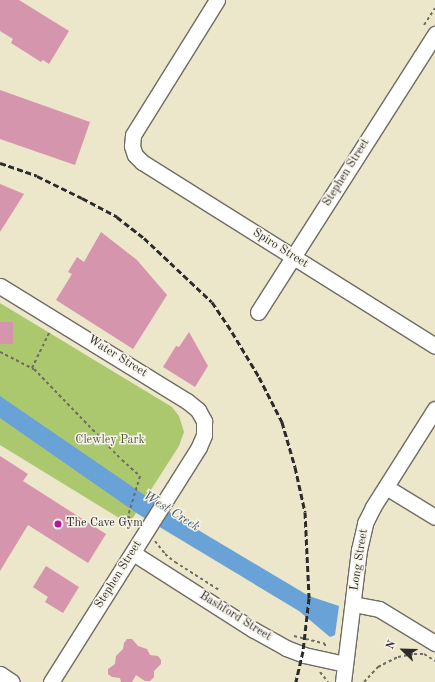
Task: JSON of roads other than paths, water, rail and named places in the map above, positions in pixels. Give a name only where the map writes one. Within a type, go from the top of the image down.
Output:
[{"type":"street","name":"Spiro Street","points":[[217,0],[143,118],[134,135],[132,146],[135,155],[142,162],[435,346]]},
{"type":"street","name":"Stephen Street","points":[[258,312],[435,34]]},
{"type":"street","name":"Water Street","points":[[0,286],[188,401],[198,410],[204,421],[204,435],[199,447]]},
{"type":"street","name":"Long Street","points":[[343,682],[359,550],[365,523],[435,409]]},
{"type":"street","name":"Stephen Street","points":[[51,682],[133,553],[143,526],[163,505],[199,447]]},
{"type":"street","points":[[386,487],[435,517]]},
{"type":"street","name":"Bashford Street","points":[[133,553],[254,630],[286,648],[304,655],[345,664]]},
{"type":"street","points":[[353,604],[379,609],[435,643]]},
{"type":"street","points":[[0,674],[12,682]]},
{"type":"water","points":[[0,396],[178,518],[309,596],[339,606],[335,635],[330,637],[299,611],[138,514],[0,418]]},
{"type":"railway","points":[[0,163],[37,176],[82,198],[117,217],[144,238],[212,302],[259,377],[282,422],[295,467],[305,512],[309,598],[303,651],[296,682]]},
{"type":"place","name":"The Cave Gym","points":[[58,524]]},
{"type":"park label","name":"Clewley Park","points":[[110,441]]},
{"type":"water label","name":"West Creek","points":[[171,512]]}]
